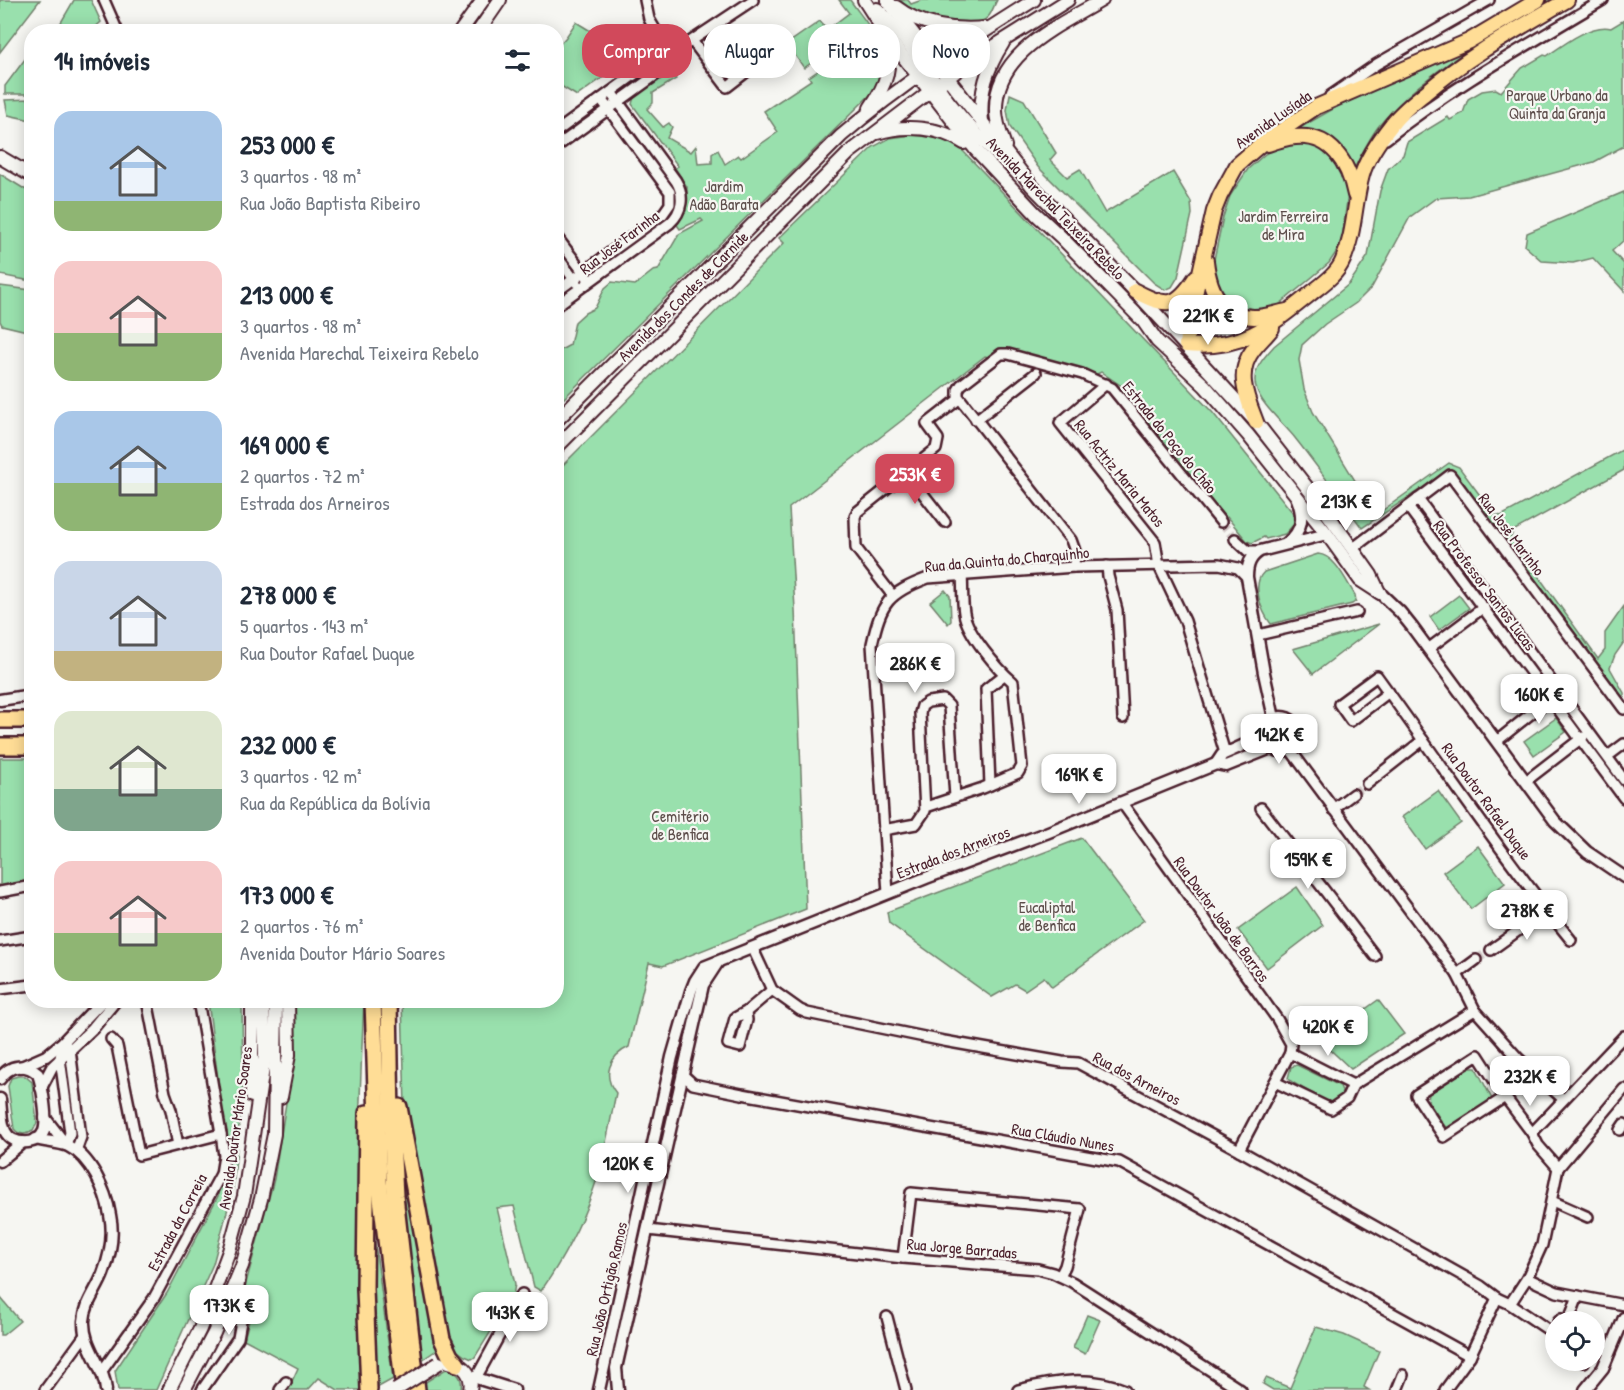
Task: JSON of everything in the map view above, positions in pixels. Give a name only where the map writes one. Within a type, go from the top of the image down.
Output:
[{"type":"highway","points":[[0,720],[24,720]]},
{"type":"highway","points":[[3,746],[24,746]]},
{"type":"highway","points":[[373,1008],[379,1181],[404,1390]]},
{"type":"highway","points":[[389,1008],[395,1196],[417,1390]]},
{"type":"highway","points":[[369,1390],[365,1288],[366,1153],[369,1074],[374,1038]]},
{"type":"highway","points":[[389,1042],[407,1158],[442,1339],[450,1356],[457,1364]]},
{"type":"main road","points":[[466,24],[483,0]]},
{"type":"main road","name":"Avenida Marechal Teixeira Rebelo","points":[[865,0],[880,24]]},
{"type":"main road","name":"Avenida Marechal Teixeira Rebelo","points":[[865,0],[896,30],[912,51]]},
{"type":"main road","points":[[887,0],[905,14],[935,24]]},
{"type":"main road","name":"Avenida Marechal Teixeira Rebelo","points":[[887,0],[912,44]]},
{"type":"main road","name":"Avenida dos Condes de Carnide","points":[[990,27],[1034,0]]},
{"type":"main road","name":"Avenida dos Condes de Carnide","points":[[564,440],[825,176],[870,136],[938,86],[1068,0]]},
{"type":"main road","points":[[1007,153],[998,126],[996,103],[1001,85],[1018,56],[1052,28],[1102,0]]},
{"type":"main road","name":"Avenida Lusíada","points":[[1186,345],[1214,211],[1237,165],[1260,145],[1316,106],[1469,41],[1538,0]]},
{"type":"main road","points":[[1143,321],[1169,340],[1186,345],[1211,346],[1240,340],[1262,331],[1277,321],[1329,280],[1342,263],[1350,240],[1362,174],[1393,123],[1405,110],[1468,59],[1567,0]]},
{"type":"main road","points":[[483,24],[498,1]]},
{"type":"main road","points":[[982,124],[984,82],[989,67],[1010,37],[1052,28]]},
{"type":"main road","name":"Avenida Marechal Teixeira Rebelo","points":[[900,47],[912,58]]},
{"type":"main road","points":[[864,117],[880,94],[887,78]]},
{"type":"main road","name":"Avenida dos Condes de Carnide","points":[[564,413],[812,164],[864,117],[917,78]]},
{"type":"main road","name":"Avenida Marechal Teixeira Rebelo","points":[[932,78],[960,116],[991,149],[1032,186],[1135,291],[1256,422],[1332,519],[1371,575],[1380,593]]},
{"type":"main road","name":"Avenida Marechal Teixeira Rebelo","points":[[932,78],[976,150],[1143,321],[1157,341],[1205,386],[1248,435],[1327,534],[1360,580],[1380,593]]},
{"type":"main road","name":"Avenida Marechal Teixeira Rebelo","points":[[938,86],[982,124],[1032,186]]},
{"type":"main road","points":[[870,136],[892,129],[935,130],[952,136],[976,150]]},
{"type":"main road","points":[[1260,145],[1296,137],[1308,138],[1328,145],[1343,159],[1357,203]]},
{"type":"main road","points":[[0,157],[24,171]]},
{"type":"main road","points":[[1205,250],[1210,285],[1225,307],[1252,317],[1290,311]]},
{"type":"main road","points":[[1135,291],[1158,302],[1173,302],[1185,293],[1202,267]]},
{"type":"main road","points":[[1256,422],[1246,394],[1243,373],[1252,351],[1277,321]]},
{"type":"main road","points":[[1186,345],[1190,364],[1205,386]]},
{"type":"main road","points":[[1327,534],[1332,528],[1332,519]]},
{"type":"main road","points":[[1327,534],[1337,535],[1351,548]]},
{"type":"main road","points":[[252,1008],[252,1145]]},
{"type":"main road","name":"Avenida Doutor Mário Soares","points":[[169,1390],[200,1329],[229,1251],[244,1196],[265,1054],[263,1008]]},
{"type":"main road","name":"Avenida Doutor Mário Soares","points":[[184,1390],[214,1334],[242,1266],[261,1199],[274,1134],[276,1008]]},
{"type":"main road","points":[[274,1134],[289,1054],[288,1008]]},
{"type":"main road","points":[[396,1390],[439,1363],[457,1364],[465,1368],[473,1377],[470,1390]]},
{"type":"street","points":[[104,0],[114,24]]},
{"type":"street","points":[[645,0],[653,24]]},
{"type":"street","points":[[704,56],[693,42],[753,0]]},
{"type":"street","points":[[1316,106],[1350,81],[1489,0]]},
{"type":"street","points":[[1379,144],[1417,114],[1603,0]]},
{"type":"street","points":[[564,126],[630,78]]},
{"type":"street","points":[[564,141],[651,78]]},
{"type":"street","name":"Rua José Farinha","points":[[564,300],[670,223],[676,217],[681,204],[679,186],[611,92]]},
{"type":"street","name":"Rua José Farinha","points":[[564,286],[663,214],[670,204],[670,192],[601,99]]},
{"type":"street","points":[[564,247],[590,282]]},
{"type":"street","points":[[564,266],[581,288]]},
{"type":"street","name":"Estrada do Poço do Chão","points":[[959,399],[958,393],[961,385],[997,356],[1005,354],[1082,374],[1106,384],[1117,393],[1221,522]]},
{"type":"street","points":[[976,420],[1036,373]]},
{"type":"street","name":"Rua Actriz Maria Matos","points":[[1106,384],[1060,423],[1155,542],[1160,566]]},
{"type":"street","points":[[888,894],[872,644],[883,607],[893,596],[856,548],[854,520],[857,512],[938,446],[936,436],[927,424],[959,399],[1071,540],[1075,551],[1074,567]]},
{"type":"street","points":[[907,473],[945,522]]},
{"type":"street","name":"Rua José Marinho","points":[[1351,548],[1450,475],[1624,709]]},
{"type":"street","points":[[1285,545],[1296,535],[1302,523],[1297,498]]},
{"type":"street","name":"Rua Professor Santos Lucas","points":[[1418,499],[1624,780]]},
{"type":"street","name":"Rua Professor Santos Lucas","points":[[1408,507],[1624,798]]},
{"type":"street","points":[[1235,539],[1248,550],[1260,551],[1327,534]]},
{"type":"street","points":[[1260,551],[1249,562],[1247,577],[1274,718]]},
{"type":"street","name":"Rua da Quinta do Charquinho","points":[[893,596],[909,585],[928,578],[1074,567],[1230,565],[1241,570],[1247,577]]},
{"type":"street","points":[[1107,566],[1118,610],[1123,718]]},
{"type":"street","points":[[1160,566],[1185,621],[1225,753]]},
{"type":"street","points":[[926,807],[990,785],[1018,773],[1022,766],[1013,682],[1004,675],[970,629],[964,615],[962,575]]},
{"type":"street","points":[[1380,593],[1400,612],[1555,820],[1574,841],[1601,864],[1624,877]]},
{"type":"street","points":[[1428,649],[1484,607]]},
{"type":"street","points":[[1258,635],[1357,612]]},
{"type":"street","points":[[990,785],[986,689],[1004,675]]},
{"type":"street","name":"Rua Doutor Rafael Duque","points":[[1389,692],[1351,721],[1340,704],[1377,676],[1389,692],[1423,740],[1547,910],[1571,940]]},
{"type":"street","points":[[1497,741],[1560,691]]},
{"type":"street","points":[[0,700],[24,696]]},
{"type":"street","points":[[883,830],[916,824],[923,816],[926,807],[920,713],[922,706],[928,702],[943,700],[949,706],[955,797]]},
{"type":"street","points":[[1274,718],[1288,718],[1297,728],[1298,737],[1289,748],[1280,751],[1271,748],[1264,736],[1265,727],[1274,718]]},
{"type":"street","points":[[1526,781],[1590,733]]},
{"type":"street","name":"Estrada dos Arneiros","points":[[734,955],[1122,803],[1216,764],[1225,753],[1264,736]]},
{"type":"street","name":"Rua Doutor Rafael Duque","points":[[1367,784],[1423,740]]},
{"type":"street","points":[[1608,756],[1624,744]]},
{"type":"street","name":"Estrada dos Arneiros","points":[[1216,764],[1226,766],[1271,748]]},
{"type":"street","points":[[1289,748],[1457,974],[1475,1010],[1518,1058],[1563,1099]]},
{"type":"street","points":[[1333,809],[1353,794]]},
{"type":"street","name":"Rua Doutor João de Barros","points":[[1122,803],[1276,1019],[1291,1044],[1290,1053]]},
{"type":"street","points":[[1261,808],[1375,956]]},
{"type":"street","points":[[0,892],[24,888]]},
{"type":"street","points":[[1491,950],[1547,910]]},
{"type":"street","points":[[0,941],[24,937]]},
{"type":"street","name":"Rua dos Arneiros","points":[[753,949],[772,990],[807,1013],[944,1041],[1062,1062],[1078,1062],[1239,1150],[1510,1304]]},
{"type":"street","name":"Rua João Ortigão Ramos","points":[[599,1390],[677,1038],[694,981],[704,968],[734,955]]},
{"type":"street","points":[[1457,974],[1476,960]]},
{"type":"street","name":"Rua João Ortigão Ramos","points":[[618,1390],[616,1368],[682,1074],[703,985],[718,962]]},
{"type":"street","points":[[0,988],[24,986]]},
{"type":"street","points":[[746,1012],[772,990]]},
{"type":"street","points":[[41,1089],[50,1069],[97,1008]]},
{"type":"street","points":[[0,1079],[3,1074],[17,1067],[66,1046],[93,1028],[109,1008]]},
{"type":"street","points":[[149,1008],[178,1145]]},
{"type":"street","name":"Estrada da Correia","points":[[102,1371],[154,1298],[216,1184],[223,1164],[221,1134],[199,1008]]},
{"type":"street","points":[[1275,1082],[1331,1109],[1347,1098],[1353,1085],[1475,1010]]},
{"type":"street","points":[[1532,1133],[1624,1036]]},
{"type":"street","points":[[111,1040],[117,1046],[139,1155],[221,1134]]},
{"type":"street","points":[[66,1046],[81,1137],[76,1151]]},
{"type":"street","points":[[1239,1150],[1290,1053],[1353,1085]]},
{"type":"street","points":[[1505,1097],[1444,1137],[1416,1095],[1478,1055],[1538,1145],[1558,1168]]},
{"type":"street","points":[[60,1058],[70,1133],[66,1145]]},
{"type":"street","points":[[0,1062],[31,1069],[38,1074],[45,1118],[43,1133],[36,1139]]},
{"type":"street","name":"Rua Cláudio Nunes","points":[[682,1074],[693,1084],[732,1092],[1119,1162],[1470,1356]]},
{"type":"street","points":[[1545,1328],[1510,1304],[1527,1278],[1542,1245],[1558,1168],[1624,1089]]},
{"type":"street","points":[[0,1099],[2,1126],[9,1137],[23,1142]]},
{"type":"street","points":[[45,1118],[66,1145]]},
{"type":"street","points":[[0,1161],[23,1142],[36,1139],[66,1145],[85,1159],[101,1186],[110,1215],[111,1246],[103,1275],[87,1303],[84,1319],[85,1335],[91,1352],[102,1371],[106,1390]]},
{"type":"street","points":[[903,1258],[911,1193],[1080,1209],[1065,1266],[1060,1276]]},
{"type":"street","points":[[1552,1201],[1588,1217]]},
{"type":"street","name":"Rua Jorge Barradas","points":[[648,1230],[903,1258],[1038,1269],[1060,1276],[1241,1390]]},
{"type":"street","name":"Avenida Doutor Mário Soares","points":[[202,1390],[238,1338],[241,1321],[237,1302],[242,1266]]},
{"type":"street","points":[[1527,1278],[1557,1292],[1624,1305]]},
{"type":"street","points":[[514,1390],[473,1377],[522,1294]]},
{"type":"street","points":[[1572,1311],[1578,1296]]},
{"type":"street","points":[[1445,1390],[1470,1356],[1497,1298]]},
{"type":"street","points":[[887,1317],[906,1390]]},
{"type":"street","points":[[1585,1390],[1603,1368],[1624,1318]]},
{"type":"street","points":[[45,1390],[85,1335]]},
{"type":"street","points":[[1397,1390],[1403,1375]]},
{"type":"street","points":[[1018,1390],[1071,1379],[1112,1385],[1125,1390]]},
{"type":"street","points":[[280,1390],[286,1382]]},
{"type":"green space","points":[[0,0],[40,0],[0,52]]},
{"type":"green space","points":[[74,0],[91,0],[101,22],[99,24],[60,24]]},
{"type":"green space","name":"Jardim Adão Barata","points":[[839,0],[850,0],[867,24],[835,24],[849,13]]},
{"type":"green space","points":[[900,0],[908,0],[911,4],[922,0],[997,0],[988,17],[980,22],[969,24],[929,16],[907,6]]},
{"type":"green space","points":[[1551,0],[1458,56],[1415,89],[1378,127],[1355,167],[1342,149],[1331,140],[1296,130],[1356,96],[1458,53]]},
{"type":"green space","name":"Parque Urbano da Quinta da Granja","points":[[1624,20],[1624,146],[1594,162],[1469,196],[1436,198],[1410,217],[1372,287],[1356,303],[1325,324],[1302,345],[1299,360],[1304,389],[1313,412],[1376,515],[1449,463],[1459,467],[1494,514],[1501,516],[1624,449],[1624,470],[1513,531],[1511,538],[1598,659],[1605,650],[1605,633],[1624,606],[1624,642],[1610,668],[1624,693],[1624,701],[1451,469],[1362,528],[1304,449],[1262,400],[1256,387],[1255,375],[1259,365],[1274,346],[1349,284],[1368,256],[1380,191],[1388,169],[1403,155],[1407,142],[1448,117],[1450,120],[1463,113],[1468,99],[1482,91],[1496,89],[1501,92],[1522,68],[1544,55],[1547,56],[1577,36],[1603,27],[1611,28]]},
{"type":"green space","points":[[576,22],[582,26],[582,78],[602,78],[577,96],[564,88],[564,39]]},
{"type":"green space","points":[[808,29],[808,65],[804,68],[796,57],[796,38]]},
{"type":"green space","points":[[24,60],[24,94],[5,94],[5,86]]},
{"type":"green space","name":"Jardim Adão Barata","points":[[660,78],[675,78],[653,93],[653,103],[647,109],[663,127],[669,123],[672,127],[667,138],[691,152],[696,146],[698,164],[712,163],[712,154],[718,150],[725,164],[738,155],[741,158],[778,132],[764,111],[811,80],[810,78],[880,78],[876,89],[564,398],[564,348],[570,345],[575,322],[595,308],[605,288],[612,282],[635,285],[653,271],[658,270],[679,234],[703,221],[701,219],[680,229],[675,222],[686,211],[687,187],[675,168],[678,166],[632,104],[634,97]]},
{"type":"green space","points":[[1010,94],[1024,100],[1056,153],[1050,160],[1067,177],[1080,169],[1105,213],[1173,172],[1191,202],[1192,214],[1178,277],[1172,287],[1165,290],[1154,283],[1038,167],[1010,127],[1007,110]]},
{"type":"green space","points":[[24,99],[24,118],[8,115],[5,100]]},
{"type":"green space","name":"Cemitério de Benfica","points":[[912,135],[933,138],[946,141],[964,152],[1213,413],[1293,513],[1294,524],[1285,534],[1266,539],[1264,537],[1252,543],[1247,541],[1227,517],[1224,520],[1196,490],[1121,390],[1123,387],[1101,372],[1097,374],[1046,359],[1000,350],[988,357],[985,356],[789,508],[806,909],[663,966],[649,963],[629,1047],[612,1061],[610,1067],[609,1080],[616,1093],[600,1169],[580,1223],[558,1265],[541,1291],[534,1287],[514,1206],[497,1208],[515,1284],[513,1296],[475,1357],[468,1358],[453,1346],[449,1339],[405,1107],[402,1008],[564,1008],[564,464],[784,243],[779,238],[873,147],[890,138]]},
{"type":"green space","name":"Jardim Ferreira de Mira","points":[[1312,142],[1337,157],[1348,193],[1342,238],[1337,251],[1329,263],[1274,309],[1253,314],[1226,303],[1212,269],[1230,196],[1248,169],[1265,154],[1282,145]]},
{"type":"green space","points":[[0,174],[24,189],[24,280],[0,275]]},
{"type":"green space","points":[[1624,192],[1624,240],[1612,251],[1624,264],[1624,291],[1593,258],[1573,263],[1542,261],[1525,246],[1527,233]]},
{"type":"green space","points":[[0,286],[24,289],[24,330],[2,325]]},
{"type":"green space","points":[[1318,554],[1324,555],[1335,564],[1355,595],[1356,601],[1352,604],[1271,624],[1259,598],[1260,577],[1264,572]]},
{"type":"green space","points":[[945,590],[950,596],[951,621],[948,624],[930,602]]},
{"type":"green space","points":[[1459,595],[1469,608],[1439,630],[1430,617]]},
{"type":"green space","points":[[1379,624],[1313,674],[1293,649]]},
{"type":"green space","points":[[1556,718],[1566,732],[1534,755],[1524,741]]},
{"type":"green space","points":[[0,758],[24,758],[24,885],[0,888]]},
{"type":"green space","points":[[1438,791],[1461,823],[1425,849],[1402,817]]},
{"type":"green space","name":"Eucaliptal de Benfica","points":[[1082,838],[1144,920],[1052,987],[1044,977],[1025,990],[1015,984],[992,997],[889,923],[887,912]]},
{"type":"green space","points":[[1478,846],[1505,883],[1471,909],[1443,872]]},
{"type":"green space","points":[[1297,887],[1323,925],[1267,968],[1238,930]]},
{"type":"green space","points":[[1378,1000],[1404,1034],[1351,1069],[1321,1041]]},
{"type":"green space","points":[[209,1008],[242,1008],[243,1083],[233,1189],[213,1264],[156,1390],[118,1390],[115,1371],[167,1293],[218,1196],[225,1134]]},
{"type":"green space","points":[[293,1008],[364,1008],[358,1193],[363,1386],[360,1390],[338,1390],[319,1378],[308,1390],[288,1390],[298,1368],[244,1339],[249,1321],[242,1298],[274,1179],[294,1052]]},
{"type":"green space","points":[[1297,1065],[1340,1086],[1341,1097],[1333,1103],[1326,1102],[1292,1082],[1288,1078],[1291,1067]]},
{"type":"green space","points":[[1469,1068],[1476,1068],[1493,1101],[1448,1131],[1428,1101],[1429,1093]]},
{"type":"green space","points":[[25,1076],[32,1082],[37,1123],[33,1131],[25,1134],[14,1129],[8,1086],[11,1078]]},
{"type":"green space","points":[[400,1161],[438,1349],[422,1360],[413,1298]]},
{"type":"green space","points":[[371,1192],[375,1244],[393,1379],[375,1389],[369,1279]]},
{"type":"green space","points":[[0,1297],[20,1321],[3,1335],[0,1335]]},
{"type":"green space","points":[[1087,1315],[1100,1320],[1085,1354],[1073,1348]]},
{"type":"green space","points":[[1316,1327],[1344,1335],[1379,1351],[1364,1387],[1369,1390],[1273,1390],[1263,1384],[1266,1378],[1290,1388]]},
{"type":"green space","points":[[446,1369],[459,1376],[461,1390],[425,1390],[424,1383]]},
{"type":"tunnel","points":[[1221,522],[1235,539]]},
{"type":"tunnel","points":[[1353,794],[1367,784]]},
{"type":"tunnel","points":[[1476,960],[1491,950]]}]
